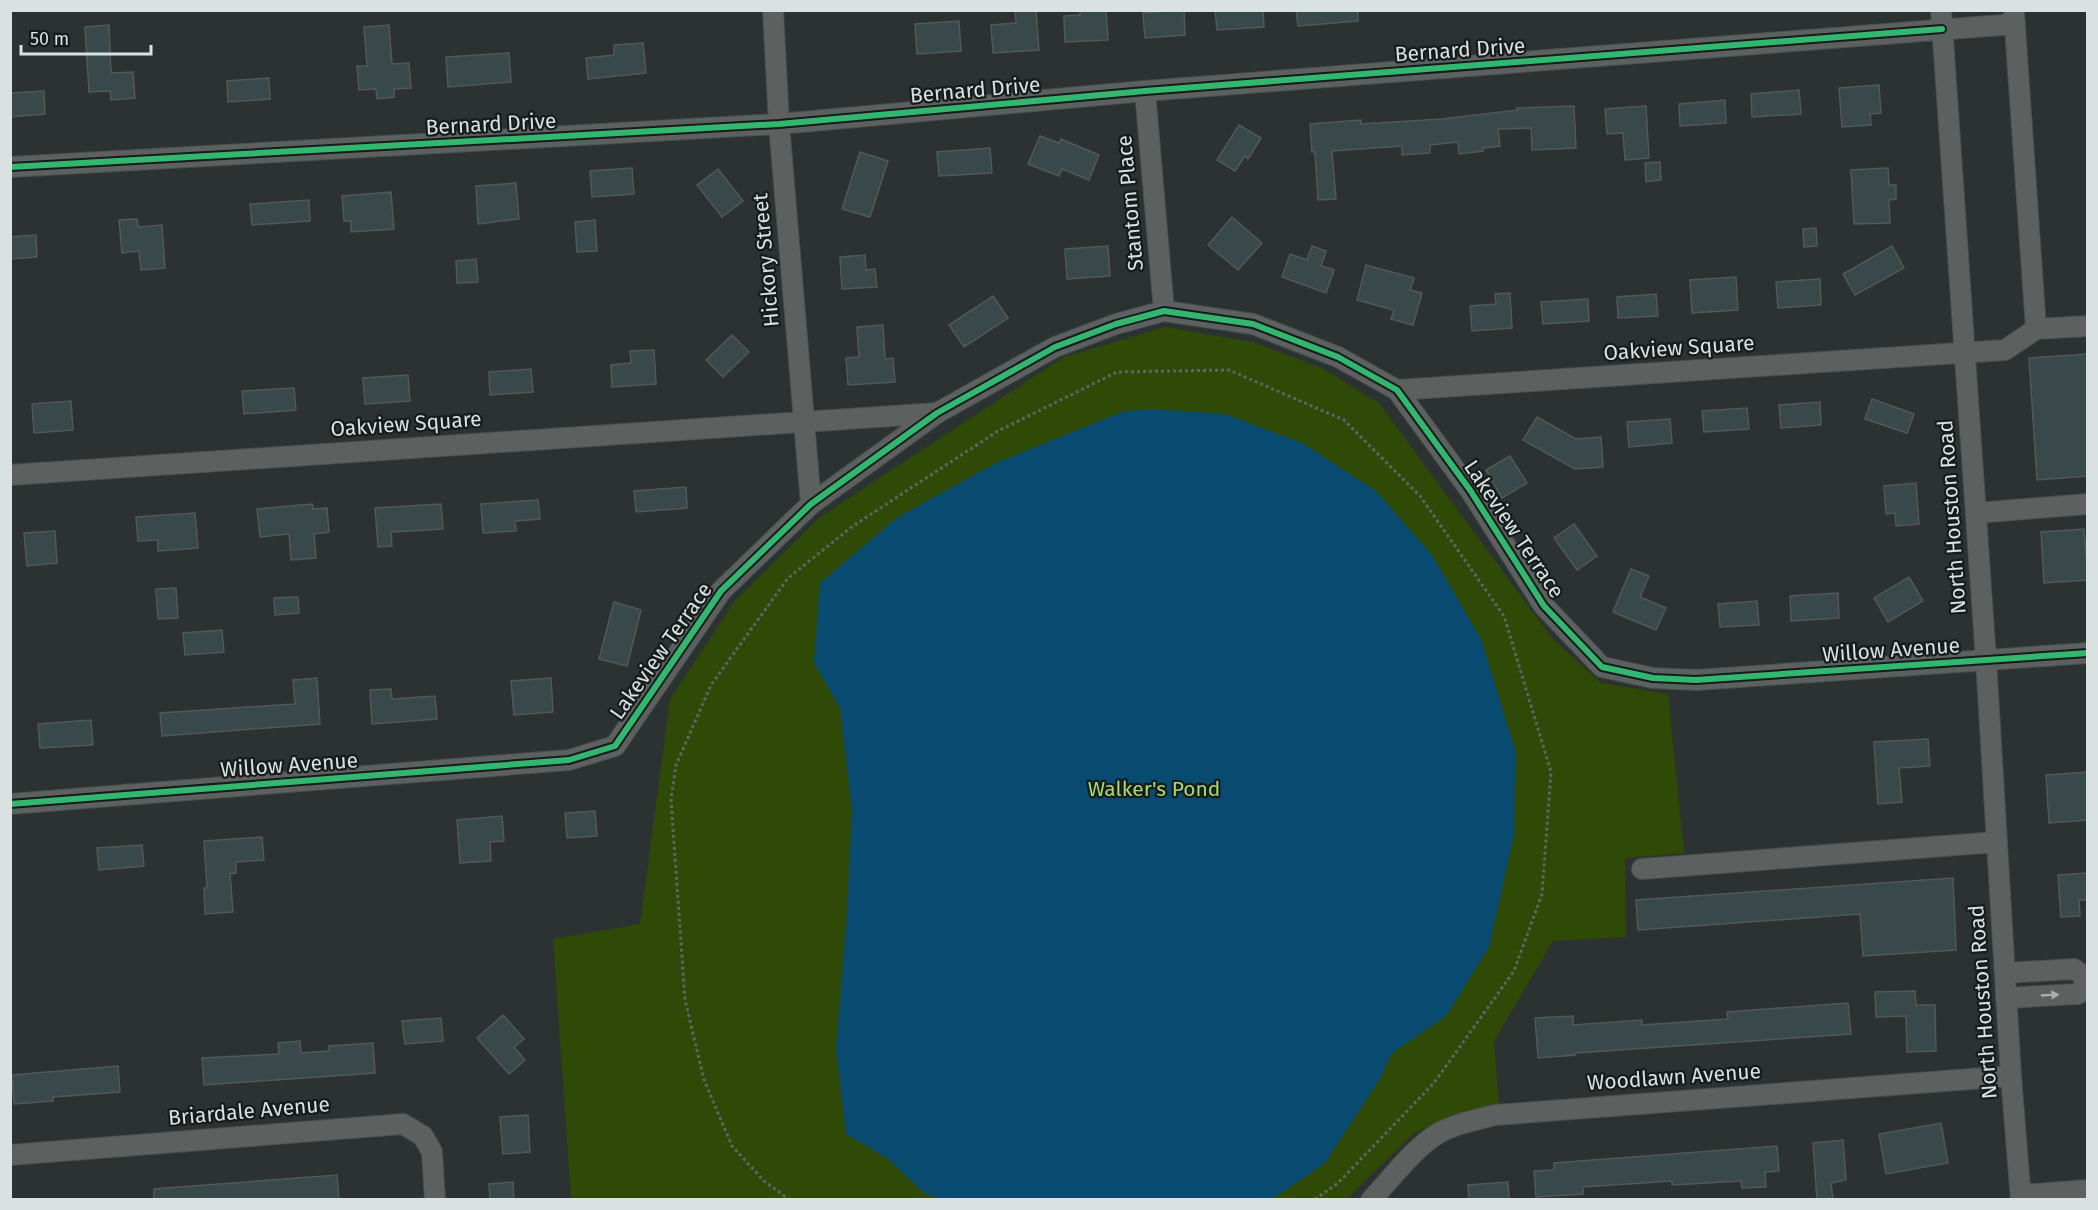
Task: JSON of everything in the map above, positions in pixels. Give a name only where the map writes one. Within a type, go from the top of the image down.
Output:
[{"type":"street","name":"Hickory Street","points":[[773,10],[779,124],[812,504]]},
{"type":"street","name":"Bernard Drive","points":[[10,167],[779,124],[1942,20],[2015,17]]},
{"type":"street","points":[[2015,17],[2036,329],[2088,326]]},
{"type":"street","name":"North Houston Road","points":[[1942,20],[1986,660],[2011,1076],[2021,1197]]},
{"type":"street","name":"Stantom Place","points":[[1145,91],[1164,311]]},
{"type":"street","name":"Lakeview Terrace","points":[[569,760],[615,746],[722,591],[812,504],[937,413],[1055,346],[1116,324],[1164,311],[1253,324],[1338,357],[1397,390],[1470,490],[1544,606],[1602,667],[1653,678],[1696,680]]},
{"type":"street","name":"Oakview Square","points":[[1397,390],[1965,354],[2005,350],[2036,329]]},
{"type":"street","name":"Lakeview Terrace","points":[[804,421],[937,413]]},
{"type":"street","name":"Oakview Square","points":[[10,475],[804,421]]},
{"type":"street","points":[[1976,513],[2088,504]]},
{"type":"street","name":"Willow Avenue","points":[[1696,680],[2088,653]]},
{"type":"street","name":"Willow Avenue","points":[[10,804],[569,760]]},
{"type":"street","points":[[1642,869],[1997,842]]},
{"type":"street","points":[[2005,973],[2074,969],[2088,980],[2078,994],[2006,998]]},
{"type":"street","name":"Woodlawn Avenue","points":[[1371,1200],[1418,1149],[1438,1134],[1463,1123],[1495,1115],[2011,1076]]},
{"type":"street","name":"Briardale Avenue","points":[[10,1155],[403,1124],[423,1136],[432,1152],[435,1200]]},
{"type":"street","points":[[2021,1197],[2088,1190]]},
{"type":"path","points":[[790,1200],[764,1181],[732,1146],[704,1080],[685,1000],[671,799],[676,765],[711,685],[788,578],[853,526],[998,431],[1117,372],[1229,370],[1344,420],[1420,496],[1504,616],[1551,772],[1542,894],[1514,971],[1434,1083],[1338,1183],[1314,1200]]},
{"type":"green space","name":"Walker's Pond","points":[[1165,327],[1253,342],[1321,368],[1379,403],[1551,637],[1601,683],[1668,694],[1684,853],[1625,858],[1626,937],[1553,941],[1494,1041],[1499,1106],[1454,1116],[1414,1133],[1347,1199],[571,1199],[553,939],[640,924],[670,699],[735,601],[820,517],[1064,357]]},
{"type":"water","name":"Walker's Pond","points":[[1151,409],[1225,414],[1302,443],[1376,491],[1432,555],[1481,639],[1516,753],[1514,834],[1489,947],[1447,1015],[1391,1054],[1381,1077],[1325,1163],[1280,1194],[1268,1199],[940,1199],[924,1193],[888,1159],[846,1134],[836,1049],[852,811],[840,708],[814,663],[820,583],[898,517],[998,462],[1122,412]]},
{"type":"building","points":[[1015,10],[1036,10],[1039,50],[993,53],[991,25],[1016,23]]},
{"type":"building","points":[[1080,10],[1106,10],[1108,40],[1065,42],[1064,16],[1080,15]]},
{"type":"building","points":[[1184,10],[1185,35],[1145,38],[1143,13]]},
{"type":"building","points":[[1215,10],[1263,10],[1264,27],[1217,30]]},
{"type":"building","points":[[1296,10],[1358,10],[1358,21],[1298,26]]},
{"type":"building","points":[[959,21],[961,51],[917,54],[915,24]]},
{"type":"building","points":[[109,25],[111,73],[133,72],[135,98],[111,100],[110,91],[89,92],[85,27]]},
{"type":"building","points":[[389,25],[392,64],[409,63],[411,88],[394,89],[394,97],[377,99],[376,89],[359,90],[357,66],[367,66],[364,27]]},
{"type":"building","points":[[643,43],[646,73],[588,79],[586,58],[614,55],[614,45]]},
{"type":"building","points":[[509,53],[511,82],[448,87],[446,57]]},
{"type":"building","points":[[269,78],[270,99],[228,102],[227,81]]},
{"type":"building","points":[[1879,85],[1881,113],[1870,114],[1871,125],[1842,127],[1839,88]]},
{"type":"building","points":[[1799,90],[1801,114],[1752,117],[1751,94]]},
{"type":"building","points":[[44,91],[45,114],[10,117],[10,93]]},
{"type":"building","points":[[1725,100],[1726,123],[1680,126],[1679,104]]},
{"type":"building","points":[[1574,106],[1576,148],[1532,150],[1531,128],[1498,129],[1500,146],[1459,154],[1458,142],[1430,145],[1430,153],[1402,155],[1402,146],[1332,151],[1336,199],[1318,200],[1315,152],[1312,152],[1310,124],[1361,120],[1361,124],[1442,119],[1518,110],[1517,108]]},
{"type":"building","points":[[1646,106],[1649,158],[1625,160],[1623,133],[1607,134],[1605,109]]},
{"type":"building","points":[[1239,125],[1261,138],[1248,159],[1245,156],[1235,171],[1217,160]]},
{"type":"building","points":[[1040,136],[1059,143],[1061,139],[1099,155],[1089,180],[1062,169],[1059,176],[1028,164]]},
{"type":"building","points":[[990,148],[992,173],[939,176],[937,152]]},
{"type":"building","points":[[860,152],[888,161],[870,217],[842,209]]},
{"type":"building","points":[[1660,162],[1661,180],[1646,182],[1645,163]]},
{"type":"building","points":[[632,168],[634,194],[592,197],[590,171]]},
{"type":"building","points":[[1888,168],[1889,185],[1896,185],[1896,199],[1889,200],[1890,223],[1854,224],[1851,170]]},
{"type":"building","points":[[718,169],[743,201],[722,217],[697,185]]},
{"type":"building","points":[[516,183],[519,219],[478,224],[476,186]]},
{"type":"building","points":[[391,192],[394,229],[351,232],[351,221],[344,221],[342,196]]},
{"type":"building","points":[[309,200],[310,221],[252,225],[250,204]]},
{"type":"building","points":[[1232,217],[1262,243],[1238,270],[1208,245]]},
{"type":"building","points":[[137,219],[138,227],[162,225],[165,268],[141,270],[139,251],[122,253],[119,220]]},
{"type":"building","points":[[595,220],[597,251],[577,252],[575,222]]},
{"type":"building","points":[[1816,228],[1817,246],[1804,247],[1803,229]]},
{"type":"building","points":[[36,235],[37,257],[10,259],[10,237]]},
{"type":"building","points":[[1108,246],[1110,276],[1067,279],[1065,249]]},
{"type":"building","points":[[1312,246],[1326,251],[1321,266],[1334,270],[1326,293],[1282,277],[1290,254],[1307,260]]},
{"type":"building","points":[[1892,246],[1904,268],[1855,295],[1843,274]]},
{"type":"building","points":[[865,255],[866,270],[875,269],[877,287],[842,289],[840,257]]},
{"type":"building","points":[[476,259],[478,282],[457,283],[456,261]]},
{"type":"building","points":[[1366,265],[1414,278],[1410,290],[1422,293],[1413,325],[1391,319],[1394,310],[1357,300]]},
{"type":"building","points":[[1736,277],[1738,310],[1692,313],[1690,280]]},
{"type":"building","points":[[1820,279],[1821,305],[1778,308],[1776,282]]},
{"type":"building","points":[[1510,293],[1512,328],[1472,331],[1470,306],[1496,304],[1495,294]]},
{"type":"building","points":[[1656,294],[1658,316],[1618,318],[1617,297]]},
{"type":"building","points":[[993,296],[1008,318],[964,347],[949,325]]},
{"type":"building","points":[[1588,299],[1589,321],[1543,324],[1541,302]]},
{"type":"building","points":[[883,325],[885,359],[893,358],[895,382],[848,385],[846,358],[859,357],[857,327]]},
{"type":"building","points":[[732,335],[749,352],[723,377],[706,360]]},
{"type":"building","points":[[654,350],[656,384],[612,387],[611,365],[631,363],[630,351]]},
{"type":"building","points":[[2088,354],[2088,476],[2037,480],[2029,358]]},
{"type":"building","points":[[531,369],[533,392],[490,395],[489,372]]},
{"type":"building","points":[[408,375],[410,401],[365,404],[363,378]]},
{"type":"building","points":[[294,388],[296,410],[244,414],[242,391]]},
{"type":"building","points":[[1872,399],[1914,414],[1907,433],[1865,419]]},
{"type":"building","points":[[71,401],[73,430],[34,433],[32,404]]},
{"type":"building","points":[[1820,402],[1821,425],[1781,428],[1779,405]]},
{"type":"building","points":[[1747,408],[1749,429],[1704,432],[1702,411]]},
{"type":"building","points":[[1537,417],[1576,439],[1601,437],[1603,467],[1575,469],[1523,440]]},
{"type":"building","points":[[1670,419],[1672,443],[1629,447],[1627,422]]},
{"type":"building","points":[[1510,456],[1527,483],[1502,498],[1486,470]]},
{"type":"building","points":[[1916,483],[1919,524],[1896,526],[1895,513],[1886,514],[1884,486]]},
{"type":"building","points":[[686,487],[687,508],[636,512],[634,491]]},
{"type":"building","points":[[538,500],[540,519],[515,521],[516,531],[483,533],[481,504]]},
{"type":"building","points":[[312,504],[313,509],[327,508],[329,532],[314,534],[316,558],[291,560],[289,534],[260,537],[257,509]]},
{"type":"building","points":[[441,504],[443,529],[391,532],[392,546],[378,547],[375,508]]},
{"type":"building","points":[[195,513],[198,548],[158,551],[158,540],[138,541],[136,517]]},
{"type":"building","points":[[1574,524],[1597,556],[1577,570],[1554,538]]},
{"type":"building","points":[[2084,529],[2088,580],[2044,583],[2041,532]]},
{"type":"building","points":[[55,531],[57,563],[27,566],[24,533]]},
{"type":"building","points":[[1631,569],[1649,576],[1640,597],[1666,608],[1656,630],[1613,612]]},
{"type":"building","points":[[1909,577],[1923,601],[1888,622],[1874,598]]},
{"type":"building","points":[[176,588],[178,618],[158,619],[156,589]]},
{"type":"building","points":[[1838,593],[1839,618],[1791,621],[1790,596]]},
{"type":"building","points":[[298,597],[299,613],[275,615],[274,598]]},
{"type":"building","points":[[1757,601],[1759,625],[1720,627],[1718,604]]},
{"type":"building","points":[[614,602],[641,610],[627,666],[599,659]]},
{"type":"building","points":[[222,630],[224,652],[185,655],[183,633]]},
{"type":"building","points":[[317,678],[320,724],[162,736],[160,713],[295,704],[293,680]]},
{"type":"building","points":[[551,678],[553,712],[514,715],[511,681]]},
{"type":"building","points":[[391,689],[392,699],[435,696],[437,719],[372,724],[370,690]]},
{"type":"building","points":[[91,720],[93,745],[40,748],[38,724]]},
{"type":"building","points":[[1928,739],[1930,766],[1899,768],[1902,802],[1878,804],[1874,742]]},
{"type":"building","points":[[2088,772],[2088,820],[2049,823],[2046,775]]},
{"type":"building","points":[[595,811],[597,836],[567,838],[565,813]]},
{"type":"building","points":[[502,816],[504,841],[490,842],[491,861],[460,863],[457,820]]},
{"type":"building","points":[[262,837],[264,860],[236,862],[236,873],[230,874],[233,912],[205,914],[204,888],[207,888],[204,841]]},
{"type":"building","points":[[142,845],[144,866],[99,870],[97,848]]},
{"type":"building","points":[[2088,873],[2088,900],[2079,900],[2080,916],[2061,917],[2058,875]]},
{"type":"building","points":[[1953,878],[1956,950],[1863,956],[1860,914],[1638,930],[1636,900]]},
{"type":"building","points":[[1915,991],[1916,1005],[1935,1005],[1936,1051],[1907,1052],[1906,1016],[1876,1017],[1875,992]]},
{"type":"building","points":[[1848,1003],[1851,1034],[1575,1053],[1575,1055],[1538,1058],[1535,1018],[1573,1016],[1573,1025],[1642,1020],[1642,1025],[1728,1019],[1727,1012]]},
{"type":"building","points":[[503,1015],[524,1039],[514,1047],[525,1060],[509,1074],[477,1038]]},
{"type":"building","points":[[441,1018],[443,1041],[405,1044],[402,1021]]},
{"type":"building","points":[[300,1041],[301,1053],[329,1051],[329,1046],[373,1043],[375,1073],[204,1085],[202,1058],[279,1054],[278,1043]]},
{"type":"building","points":[[118,1066],[120,1092],[53,1097],[53,1101],[14,1104],[12,1075]]},
{"type":"building","points":[[528,1115],[530,1152],[503,1154],[500,1117]]},
{"type":"building","points":[[1941,1123],[1948,1163],[1886,1174],[1879,1134]]},
{"type":"building","points":[[1843,1140],[1846,1180],[1831,1183],[1833,1200],[1817,1200],[1813,1143]]},
{"type":"building","points":[[1777,1146],[1779,1171],[1765,1172],[1766,1187],[1742,1188],[1741,1181],[1672,1185],[1672,1181],[1583,1187],[1583,1194],[1536,1197],[1534,1171],[1554,1170],[1554,1163]]},
{"type":"building","points":[[337,1175],[339,1200],[154,1200],[154,1189]]},
{"type":"building","points":[[513,1182],[514,1200],[490,1200],[489,1184]]},
{"type":"building","points":[[1508,1182],[1509,1200],[1469,1200],[1468,1185]]},
{"type":"cycle path","points":[[10,167],[779,124],[1145,91],[1942,29]]},
{"type":"cycle path","points":[[10,804],[569,760],[615,746],[721,591],[811,504],[937,413],[1055,347],[1116,324],[1164,311],[1253,324],[1338,357],[1397,390],[1470,490],[1544,606],[1602,667],[1653,678],[1696,680],[2088,653]]}]
